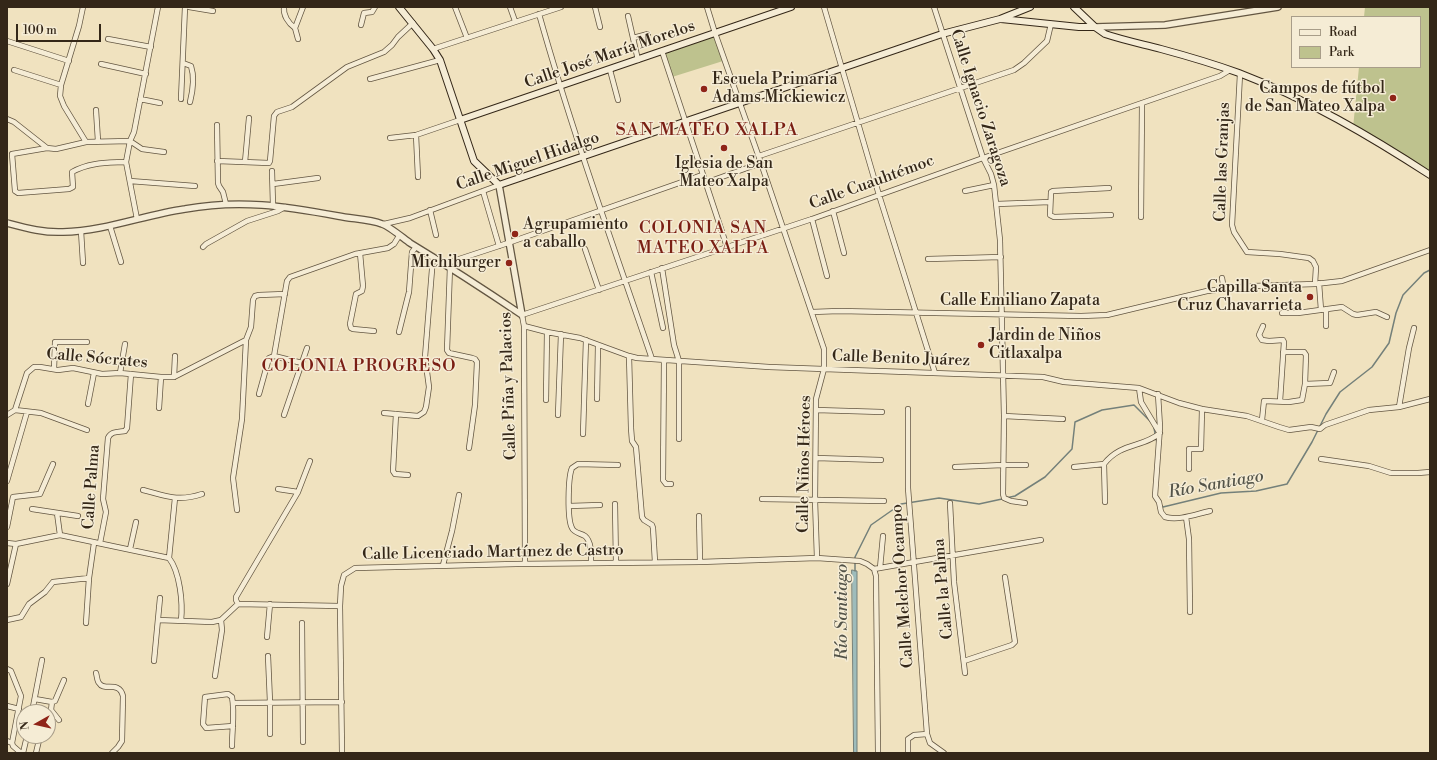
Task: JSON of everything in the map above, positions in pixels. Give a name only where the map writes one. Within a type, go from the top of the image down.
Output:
[{"type":"main road","points":[[399,7],[440,60],[474,161],[499,185]]},
{"type":"main road","name":"Calle José María Morelos","points":[[460,120],[791,7]]},
{"type":"main road","name":"Calle Miguel Hidalgo","points":[[499,185],[942,34],[1000,19],[1030,7]]},
{"type":"main road","points":[[1074,7],[1095,27],[1105,34],[1162,49],[1230,70],[1288,94],[1390,149],[1430,175]]},
{"type":"main road","name":"Calle Miguel Hidalgo","points":[[1000,19],[1079,27],[1095,27]]},
{"type":"street","points":[[83,7],[79,26],[61,85],[61,99],[86,142]]},
{"type":"street","points":[[137,219],[126,162],[146,74],[158,7]]},
{"type":"street","points":[[181,99],[185,7]]},
{"type":"street","points":[[189,7],[212,11]]},
{"type":"street","points":[[284,7],[284,13],[290,25],[295,28]]},
{"type":"street","points":[[298,39],[295,28],[303,7]]},
{"type":"street","points":[[362,25],[364,13],[372,12],[375,7]]},
{"type":"street","points":[[455,7],[467,38]]},
{"type":"street","points":[[510,7],[515,21]]},
{"type":"street","points":[[433,49],[561,7]]},
{"type":"street","points":[[595,7],[600,27]]},
{"type":"street","name":"Calle Niños Héroes","points":[[707,7],[714,33],[759,156],[824,349],[824,369],[817,395],[816,410],[817,558]]},
{"type":"street","points":[[824,7],[879,195],[935,373]]},
{"type":"street","name":"Calle Ignacio Zaragoza","points":[[934,7],[983,158],[991,174],[994,185],[1001,257],[1004,416],[1003,494],[1004,498],[1010,501],[1025,502]]},
{"type":"street","points":[[1095,27],[1165,25],[1278,7]]},
{"type":"street","points":[[539,14],[559,86],[582,157],[652,359]]},
{"type":"street","points":[[628,16],[638,60]]},
{"type":"street","points":[[217,161],[265,163],[270,161],[274,116],[277,112],[292,107],[347,67],[384,52],[412,23]]},
{"type":"street","points":[[759,156],[1014,70],[1020,67],[1047,41],[1051,24]]},
{"type":"street","points":[[633,38],[648,34]]},
{"type":"street","points":[[108,39],[151,47]]},
{"type":"street","points":[[7,41],[69,61]]},
{"type":"street","points":[[662,51],[727,247]]},
{"type":"street","points":[[370,79],[440,60]]},
{"type":"street","points":[[183,63],[191,66],[193,72],[193,91],[190,102]]},
{"type":"street","points":[[100,64],[146,74]]},
{"type":"street","points":[[14,70],[61,85]]},
{"type":"street","points":[[610,70],[618,100]]},
{"type":"street","name":"Calle Cuauhtémoc","points":[[522,315],[812,219],[1220,76],[1230,70]]},
{"type":"street","name":"Calle las Granjas","points":[[1240,74],[1233,229],[1247,252],[1309,258],[1313,261],[1316,267],[1317,284]]},
{"type":"street","points":[[140,99],[160,103]]},
{"type":"street","points":[[1141,217],[1142,103]]},
{"type":"street","points":[[96,110],[98,141]]},
{"type":"street","points":[[245,162],[249,118]]},
{"type":"street","points":[[7,119],[14,122],[47,148]]},
{"type":"street","points":[[390,138],[416,135],[460,120]]},
{"type":"street","points":[[217,125],[218,186],[223,192],[226,204]]},
{"type":"street","points":[[416,135],[418,177]]},
{"type":"street","points":[[126,162],[93,163],[76,170],[72,172],[73,187],[69,189],[18,193],[15,191],[12,154],[47,148],[56,149],[86,142],[98,141],[130,141],[142,149],[164,152]]},
{"type":"street","points":[[705,183],[761,163]]},
{"type":"street","points":[[272,171],[273,205]]},
{"type":"street","points":[[444,264],[702,175]]},
{"type":"street","points":[[273,184],[318,178]]},
{"type":"street","points":[[130,181],[195,186]]},
{"type":"street","name":"Calle Miguel Hidalgo","points":[[384,224],[410,218],[499,185]]},
{"type":"street","name":"Calle Piña y Palacios","points":[[499,185],[508,243],[524,326],[525,564]]},
{"type":"street","points":[[965,191],[994,185]]},
{"type":"street","points":[[1109,188],[1050,192],[1050,215],[1052,217],[1112,215]]},
{"type":"street","points":[[483,191],[499,246]]},
{"type":"street","points":[[997,204],[1050,202]]},
{"type":"street","points":[[7,223],[36,230],[63,232],[110,226],[185,208],[245,203],[273,205],[384,224],[399,236],[450,267],[522,315]]},
{"type":"street","points":[[203,247],[247,221],[278,211],[285,207]]},
{"type":"street","points":[[430,210],[436,234]]},
{"type":"street","points":[[833,211],[844,253]]},
{"type":"street","points":[[812,219],[827,276]]},
{"type":"street","points":[[110,226],[121,262]]},
{"type":"street","points":[[81,230],[83,263]]},
{"type":"street","points":[[274,356],[284,294],[287,280],[290,277],[360,253],[388,248],[394,244],[399,236]]},
{"type":"street","points":[[399,332],[409,292],[412,252],[416,247]]},
{"type":"street","points":[[585,249],[599,290]]},
{"type":"street","name":"Calle Emiliano Zapata","points":[[812,312],[838,311],[1002,316],[1107,315],[1208,291],[1254,286],[1317,284],[1342,281],[1430,250]]},
{"type":"street","points":[[360,253],[363,286],[362,290],[356,294],[350,324],[351,328],[353,329],[374,331]]},
{"type":"street","points":[[384,413],[418,416],[424,412],[426,407],[429,387],[426,357],[433,257]]},
{"type":"street","points":[[928,259],[1001,257]]},
{"type":"street","points":[[450,267],[447,350],[449,353],[475,359],[477,362],[469,448]]},
{"type":"street","points":[[662,268],[674,345],[679,361],[678,439]]},
{"type":"street","points":[[651,272],[663,328]]},
{"type":"street","points":[[1222,278],[1224,289]]},
{"type":"street","points":[[1317,284],[1324,309],[1326,326]]},
{"type":"street","points":[[237,510],[233,478],[242,419],[246,340],[251,326],[253,300],[255,296],[259,295],[284,294]]},
{"type":"street","points":[[1282,313],[1298,313],[1342,307],[1357,315],[1376,312],[1387,317]]},
{"type":"street","name":"Calle Benito Juárez","points":[[524,326],[586,340],[629,356],[652,359],[769,367],[1043,377],[1064,382],[1140,388],[1158,394],[1172,401],[1202,409],[1247,416],[1289,430],[1315,428],[1369,410],[1399,407],[1430,399]]},
{"type":"street","points":[[1262,326],[1259,335],[1260,338],[1265,341],[1283,340],[1284,346],[1280,401]]},
{"type":"street","points":[[1399,407],[1414,328]]},
{"type":"street","points":[[546,400],[547,332]]},
{"type":"street","points":[[558,415],[561,334]]},
{"type":"street","points":[[174,356],[174,377],[246,340]]},
{"type":"street","points":[[583,434],[586,340]]},
{"type":"street","points":[[54,369],[55,342],[87,342]]},
{"type":"street","points":[[120,373],[125,344]]},
{"type":"street","points":[[598,345],[598,399]]},
{"type":"street","points":[[284,415],[307,348]]},
{"type":"street","points":[[1262,420],[1264,401],[1289,402],[1302,400],[1305,384],[1306,355],[1304,352],[1283,352]]},
{"type":"street","points":[[260,394],[269,358],[274,356],[302,362]]},
{"type":"street","points":[[629,356],[632,440],[636,447],[642,516],[644,520],[652,524],[653,528],[655,562]]},
{"type":"street","points":[[664,360],[663,480],[666,484],[671,484]]},
{"type":"street","name":"Calle Sócrates","points":[[15,410],[27,373],[34,367],[54,369],[73,368],[94,373],[120,373],[174,377]]},
{"type":"street","points":[[1305,384],[1330,383],[1334,372]]},
{"type":"street","points":[[88,404],[94,373]]},
{"type":"street","name":"Calle Palma","points":[[100,543],[106,512],[104,499],[108,438],[114,432],[125,431],[127,428],[131,374]]},
{"type":"street","points":[[160,408],[161,377]]},
{"type":"street","points":[[1140,388],[1141,402],[1159,434]]},
{"type":"street","points":[[1158,394],[1159,434],[1155,496],[1159,502],[1161,512],[1165,517],[1169,518],[1186,517],[1210,511]]},
{"type":"street","name":"Calle Melchor Ocampo","points":[[908,409],[908,477],[927,734]]},
{"type":"street","points":[[1189,468],[1189,449],[1201,449],[1202,409]]},
{"type":"street","points":[[7,415],[15,410],[46,415],[87,430]]},
{"type":"street","points":[[816,410],[882,412]]},
{"type":"street","points":[[7,482],[27,412]]},
{"type":"street","points":[[396,414],[393,471],[395,474],[408,475]]},
{"type":"street","points":[[1004,416],[1062,419]]},
{"type":"street","points":[[1105,502],[1104,464],[1111,455],[1128,446],[1153,438],[1159,434]]},
{"type":"street","points":[[816,458],[881,460]]},
{"type":"street","points":[[1321,459],[1369,466],[1391,473],[1430,472]]},
{"type":"street","points":[[238,604],[236,597],[298,492],[310,461]]},
{"type":"street","points":[[7,526],[12,499],[14,496],[40,494],[53,464]]},
{"type":"street","points":[[592,563],[590,543],[585,536],[575,532],[571,527],[569,506],[570,474],[572,468],[578,464],[618,465]]},
{"type":"street","points":[[1074,467],[1104,464]]},
{"type":"street","points":[[955,467],[1026,465]]},
{"type":"street","points":[[143,490],[175,498],[190,498],[202,494]]},
{"type":"street","points":[[278,490],[298,492]]},
{"type":"street","points":[[443,565],[452,531],[459,494]]},
{"type":"street","points":[[175,498],[169,558],[176,573],[182,599],[181,621]]},
{"type":"street","points":[[762,498],[884,500]]},
{"type":"street","name":"Calle la Palma","points":[[950,503],[955,589],[965,673]]},
{"type":"street","points":[[615,504],[616,563]]},
{"type":"street","points":[[569,506],[600,505]]},
{"type":"street","points":[[32,509],[78,516]]},
{"type":"street","points":[[57,513],[60,536]]},
{"type":"street","points":[[699,516],[700,562]]},
{"type":"street","points":[[1186,517],[1190,539],[1190,612]]},
{"type":"street","points":[[130,549],[136,522]]},
{"type":"street","points":[[7,543],[16,544],[60,536],[169,558]]},
{"type":"street","points":[[880,568],[883,536]]},
{"type":"street","points":[[878,753],[877,580],[874,569],[1041,540]]},
{"type":"street","points":[[86,623],[89,578],[94,542]]},
{"type":"street","points":[[7,584],[16,544]]},
{"type":"street","name":"Calle Licenciado Martínez de Castro","points":[[342,753],[340,606],[342,579],[348,572],[355,568],[443,565],[700,562],[817,558],[860,561],[874,569]]},
{"type":"street","points":[[7,620],[21,616],[29,604],[45,592],[53,582],[89,578]]},
{"type":"street","points":[[964,661],[1012,645],[1015,642],[1005,578]]},
{"type":"street","points":[[154,661],[160,598]]},
{"type":"street","points":[[158,620],[212,622],[221,620],[238,604],[340,606]]},
{"type":"street","points":[[267,637],[270,604]]},
{"type":"street","points":[[215,676],[222,630],[221,620]]},
{"type":"street","points":[[302,623],[303,742]]},
{"type":"street","points":[[268,656],[270,734]]},
{"type":"street","points":[[34,704],[42,660]]},
{"type":"street","points":[[7,669],[11,671],[21,696],[20,704]]},
{"type":"street","points":[[96,673],[98,683],[101,685],[119,688],[122,691],[123,696],[122,742],[112,753]]},
{"type":"street","points":[[59,720],[51,707],[52,702],[55,701],[64,680]]},
{"type":"street","points":[[232,726],[206,728],[204,726],[205,697],[230,695],[233,703],[232,746]]},
{"type":"street","points":[[35,699],[52,702]]},
{"type":"street","points":[[233,703],[342,702]]},
{"type":"street","points":[[12,753],[11,743],[16,722]]},
{"type":"street","points":[[908,753],[908,739],[914,735],[927,734],[930,743],[944,753]]},
{"type":"street","points":[[11,743],[22,753]]},
{"type":"green space","name":"Campos de fútbol de San Mateo Xalpa","points":[[1365,7],[1430,7],[1430,173],[1353,128],[1359,68],[1421,68],[1421,16],[1364,16]]},
{"type":"green space","points":[[715,36],[723,61],[672,77],[663,53]]},
{"type":"water","points":[[852,570],[857,571],[857,753],[854,753]]},
{"type":"waterway","name":"Río Santiago","points":[[1161,505],[1163,507],[1221,493],[1256,491],[1287,484],[1340,392],[1372,367],[1389,343],[1396,313],[1403,295],[1424,273],[1430,270]]},
{"type":"waterway","name":"Río Santiago","points":[[1006,498],[1015,496],[1045,477],[1072,449],[1075,422],[1102,410],[1134,405],[1150,421]]},
{"type":"waterway","name":"Río Santiago","points":[[1154,428],[1157,443]]},
{"type":"waterway","name":"Río Santiago","points":[[855,571],[855,557],[871,525],[901,504],[939,498],[979,504],[1002,499]]},
{"type":"place","name":"Escuela Primaria Adams Mickiewicz","points":[[704,89]]},
{"type":"place","name":"Campos de fútbol de San Mateo Xalpa","points":[[1393,98]]},
{"type":"place","name":"Iglesia de San Mateo Xalpa","points":[[724,148]]},
{"type":"place","name":"Agrupamiento a caballo","points":[[515,234]]},
{"type":"place","name":"Michiburger","points":[[509,263]]},
{"type":"place","name":"Capilla Santa Cruz Chavarrieta","points":[[1310,297]]},
{"type":"place","name":"Jardin de Niños Citlaxalpa","points":[[981,345]]},
{"type":"district","name":"SAN MATEO XALPA","points":[[707,131]]},
{"type":"district","name":"COLONIA SAN MATEO XALPA","points":[[703,239]]},
{"type":"district","name":"COLONIA PROGRESO","points":[[359,367]]}]
